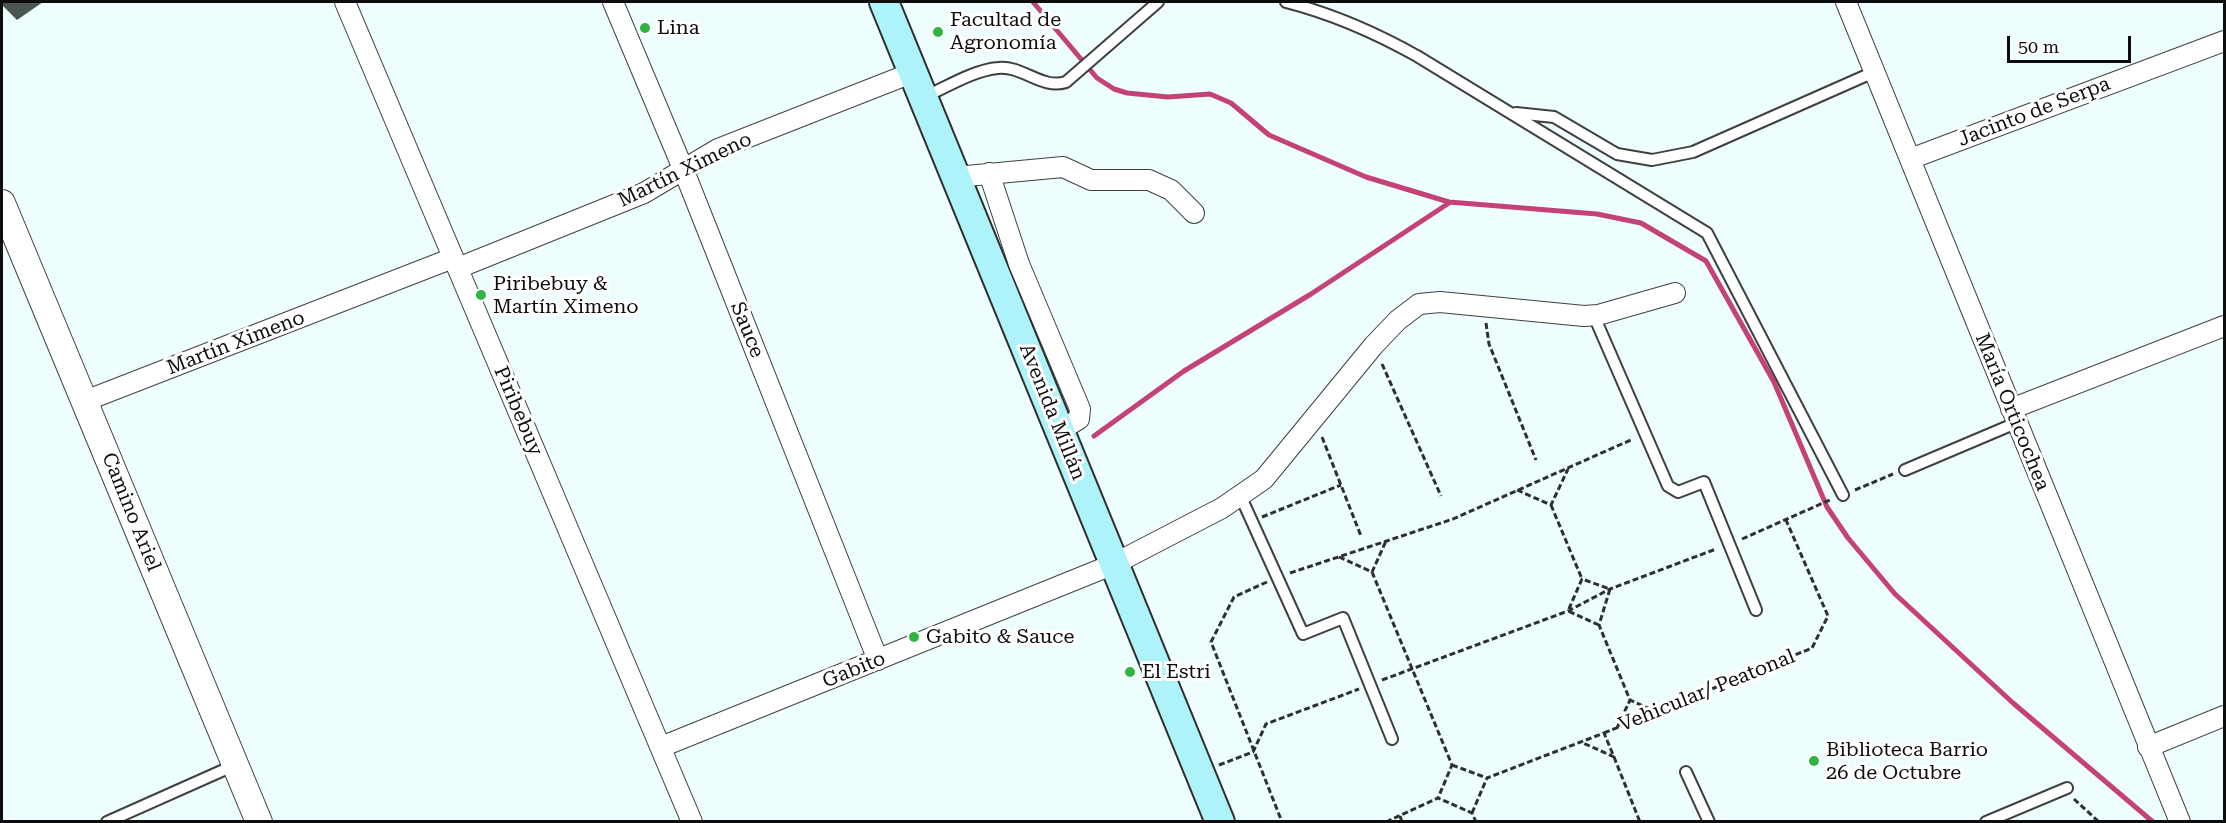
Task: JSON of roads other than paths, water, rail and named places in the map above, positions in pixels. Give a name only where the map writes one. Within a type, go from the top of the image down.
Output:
[{"type":"main road","name":"Avenida Millán","points":[[884,2],[1220,822]]},
{"type":"street","name":"Piribebuy","points":[[345,2],[692,822]]},
{"type":"street","name":"Sauce","points":[[613,2],[684,171],[878,660]]},
{"type":"street","name":"María Orticochea","points":[[1846,2],[2180,822]]},
{"type":"street","name":"Jacinto de Serpa","points":[[1910,159],[2224,40]]},
{"type":"street","name":"Martín Ximeno","points":[[85,401],[644,193],[718,149],[919,85]]},
{"type":"street","points":[[956,177],[989,173],[1012,174],[1064,167],[1091,180],[1149,180],[1171,190],[1194,213]]},
{"type":"street","points":[[989,173],[1019,264],[1080,409],[1078,419],[1059,431]]},
{"type":"street","name":"Camino Ariel","points":[[2,203],[259,822]]},
{"type":"street","points":[[1114,564],[1222,508],[1264,479],[1374,345],[1398,320],[1419,304],[1440,302],[1569,316],[1594,315],[1675,293]]},
{"type":"street","points":[[2014,416],[2224,326]]},
{"type":"street","name":"Gabito","points":[[661,747],[1114,564]]},
{"type":"street","points":[[2148,747],[2224,716]]},
{"type":"lane","points":[[919,85],[999,67],[1021,71],[1054,84],[1066,82],[1158,2]]},
{"type":"lane","points":[[1286,2],[1325,12],[1370,30],[1511,112],[1707,233],[1847,493]]},
{"type":"lane","points":[[1511,112],[1554,117],[1617,154],[1652,160],[1693,152],[1874,72]]},
{"type":"lane","points":[[1594,315],[1668,486],[1678,492],[1704,482],[1756,610]]},
{"type":"lane","points":[[1905,470],[2014,416]]},
{"type":"lane","points":[[1240,495],[1303,634],[1343,618],[1392,739]]},
{"type":"lane","points":[[107,822],[235,765]]},
{"type":"lane","points":[[1686,772],[1709,822]]},
{"type":"lane","points":[[1986,822],[2011,817],[2067,788]]},
{"type":"waterway","points":[[1033,2],[1097,78],[1114,89],[1127,93],[1168,97],[1210,94],[1231,103],[1269,135],[1366,177],[1449,202],[1597,214],[1641,223],[1706,261],[1774,382],[1827,507],[1848,538],[1895,594],[2013,703],[2153,822]]},
{"type":"waterway","points":[[1094,436],[1184,371],[1311,294],[1449,203]]},
{"type":"place","name":"Lina","points":[[645,28]]},
{"type":"place","name":"Facultad de Agronomía","points":[[938,32]]},
{"type":"place","name":"Piribebuy & Martín Ximeno","points":[[481,295]]},
{"type":"place","name":"Gabito & Sauce","points":[[914,637]]},
{"type":"place","name":"El Estri","points":[[1130,672]]},
{"type":"place","name":"Biblioteca Barrio 26 de Octubre","points":[[1814,761]]}]
